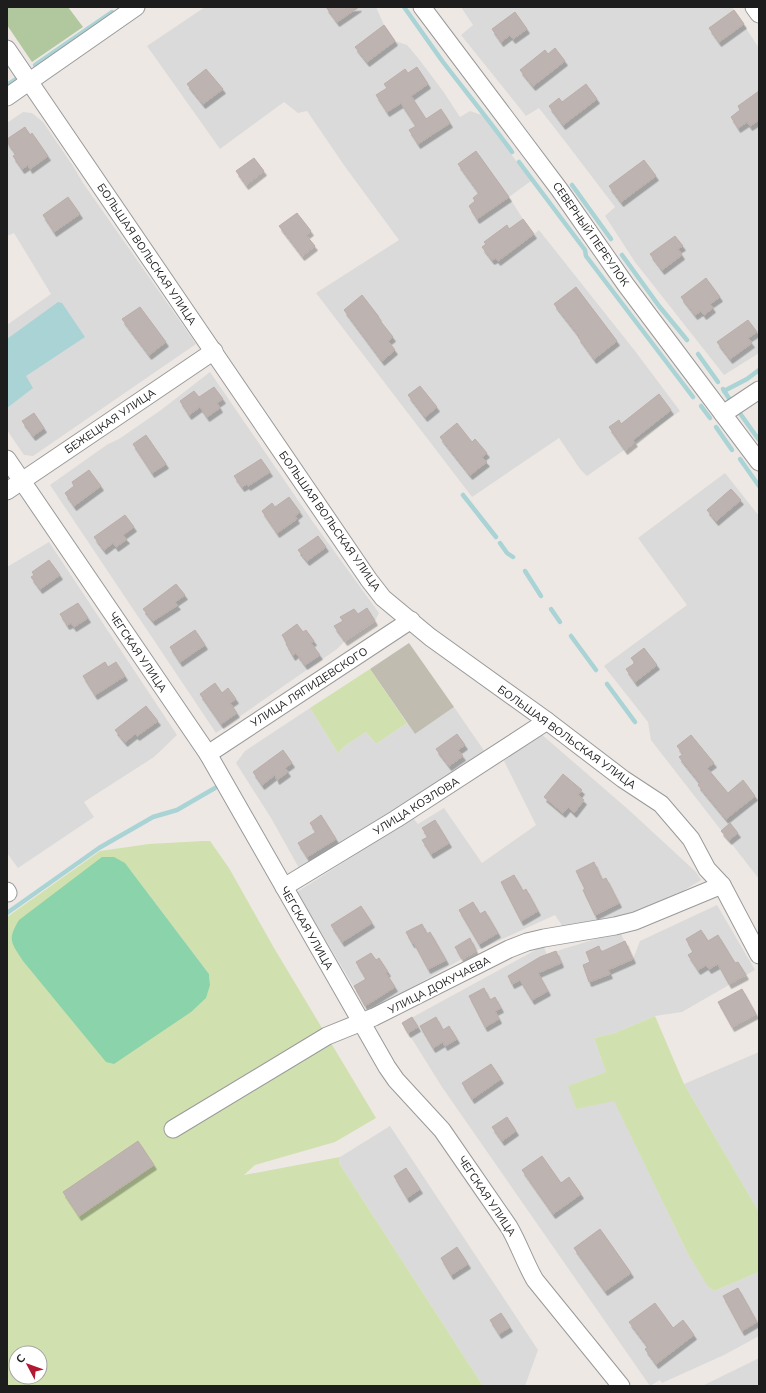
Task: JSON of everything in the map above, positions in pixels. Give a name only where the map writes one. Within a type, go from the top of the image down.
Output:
[{"type":"street","points":[[7,97],[136,7]]},
{"type":"street","name":"СЕВЕРНЫЙ ПЕРЕУЛОК","points":[[422,7],[559,188],[626,285],[759,462]]},
{"type":"street","points":[[754,7],[759,14]]},
{"type":"street","name":"БОЛЬШАЯ ВОЛЬСКАЯ УЛИЦА","points":[[7,49],[150,261],[214,351],[369,580],[383,598],[430,637],[547,721],[623,779],[661,804],[691,839],[707,869],[722,885],[759,955]]},
{"type":"street","name":"БЕЖЕЦКАЯ УЛИЦА","points":[[7,491],[214,351]]},
{"type":"street","points":[[723,414],[759,390]]},
{"type":"street","name":"ЧЕГСКАЯ УЛИЦА","points":[[7,458],[208,754],[387,1067],[396,1080],[442,1130],[509,1227],[535,1280],[621,1386]]},
{"type":"street","name":"УЛИЦА ЛЯПИДЕВСКОГО","points":[[208,754],[411,620]]},
{"type":"street","name":"УЛИЦА КОЗЛОВА","points":[[284,887],[396,819],[547,721]]},
{"type":"street","name":"УЛИЦА ДОКУЧАЕВА","points":[[173,1129],[315,1042],[336,1031],[361,1022],[509,949],[527,942],[544,938],[628,923],[722,885]]},
{"type":"shaded area","points":[[205,7],[376,7],[384,25],[395,41],[407,45],[443,91],[460,117],[470,111],[482,115],[531,181],[509,197],[523,219],[534,234],[539,230],[635,351],[680,411],[587,476],[580,469],[559,438],[472,497],[316,293],[399,240],[346,168],[307,111],[298,113],[284,102],[220,149],[147,46]]},
{"type":"shaded area","points":[[461,7],[732,7],[759,48],[759,353],[724,375],[635,262],[605,216],[615,207],[567,144],[539,108],[526,116],[461,35],[473,25]]},
{"type":"shaded area","points":[[23,112],[32,113],[43,122],[83,183],[196,344],[33,456],[24,455],[7,430],[7,325],[51,294],[14,233],[7,236],[7,123]]},
{"type":"shaded area","points":[[210,372],[313,522],[379,613],[375,621],[345,641],[337,649],[216,733],[50,485],[108,444],[119,439],[161,410]]},
{"type":"shaded area","points":[[725,473],[759,516],[759,879],[651,740],[648,722],[604,666],[687,605],[638,538]]},
{"type":"shaded area","points":[[49,542],[177,735],[154,757],[84,802],[94,817],[18,868],[7,853],[7,567]]},
{"type":"shaded area","points":[[409,643],[454,707],[415,734],[370,669]]},
{"type":"shaded area","points":[[454,707],[485,752],[390,814],[299,868],[271,818],[236,763],[245,751],[310,708],[338,753],[346,745],[366,732],[376,744],[407,723],[415,734]]},
{"type":"shaded area","points":[[540,733],[630,811],[696,872],[701,880],[678,894],[623,916],[563,927],[555,915],[476,951],[377,1007],[373,1006],[367,1009],[297,892],[413,818],[418,824],[444,808],[482,863],[536,825],[503,759]]},
{"type":"shaded area","points":[[717,905],[755,970],[682,1012],[655,1016],[615,1033],[594,1038],[606,1072],[569,1086],[576,1109],[614,1100],[688,1254],[708,1285],[714,1291],[759,1272],[759,1336],[724,1355],[662,1383],[660,1380],[650,1386],[442,1087],[402,1023],[543,946],[547,954],[602,937],[621,934],[633,959],[640,941]]},
{"type":"shaded area","points":[[759,1052],[759,1212],[684,1084]]},
{"type":"shaded area","points":[[390,1126],[538,1350],[525,1386],[483,1386],[339,1163],[340,1157]]},
{"type":"shaded area","points":[[759,1358],[759,1386],[702,1386],[749,1363]]},
{"type":"green space","points":[[7,7],[68,7],[83,27],[32,62],[7,25]]},
{"type":"green space","points":[[370,669],[407,723],[376,744],[366,732],[346,745],[338,753],[310,708]]},
{"type":"green space","points":[[210,841],[229,868],[274,948],[376,1118],[335,1142],[255,1165],[244,1175],[340,1157],[339,1163],[483,1386],[7,1386],[7,917],[100,851],[149,844]],"holes":[[[125,863],[209,974],[210,985]]]},
{"type":"green space","points":[[102,857],[114,857],[125,863],[209,974],[210,985],[206,998],[191,1012],[114,1064],[106,1062],[23,961],[12,941],[13,932],[19,920]]},
{"type":"green space","points":[[655,1016],[684,1084],[759,1212],[759,1272],[714,1291],[707,1285],[688,1254],[614,1101],[576,1109],[568,1086],[606,1072],[594,1038],[615,1033]]},
{"type":"water","points":[[58,302],[62,303],[85,337],[26,376],[33,388],[7,408],[7,339]]},
{"type":"building","points":[[326,7],[359,7],[337,22]]},
{"type":"building","points":[[734,10],[744,24],[719,42],[709,28]]},
{"type":"building","points":[[515,12],[527,29],[513,39],[510,35],[501,42],[492,29]]},
{"type":"building","points":[[384,25],[395,41],[367,62],[355,47]]},
{"type":"building","points":[[555,48],[565,61],[533,86],[520,70],[545,50],[548,54]]},
{"type":"building","points":[[417,67],[428,84],[411,96],[426,119],[441,109],[450,123],[418,144],[409,130],[416,126],[401,103],[387,112],[376,95],[387,88],[384,84],[405,69],[408,73]]},
{"type":"building","points":[[206,69],[223,89],[203,104],[187,84]]},
{"type":"building","points":[[586,84],[597,99],[563,125],[549,106],[559,98],[562,102]]},
{"type":"building","points":[[759,91],[759,120],[750,126],[747,122],[738,128],[731,117],[740,110],[738,106]]},
{"type":"building","points":[[25,127],[30,135],[32,133],[48,156],[30,169],[28,165],[22,169],[13,156],[16,154],[7,142],[7,139]]},
{"type":"building","points":[[476,151],[509,197],[477,219],[469,206],[475,201],[473,198],[479,193],[458,164]]},
{"type":"building","points":[[254,158],[264,171],[246,185],[236,171]]},
{"type":"building","points":[[644,160],[656,176],[621,202],[609,186]]},
{"type":"building","points":[[68,197],[80,214],[54,232],[43,215]]},
{"type":"building","points":[[297,213],[311,231],[306,235],[315,246],[302,256],[279,226]]},
{"type":"building","points":[[523,219],[534,234],[498,261],[496,258],[492,260],[482,247],[486,244],[484,242],[507,225],[509,229]]},
{"type":"building","points":[[675,236],[683,246],[678,249],[682,255],[662,270],[650,254]]},
{"type":"building","points":[[706,278],[720,297],[710,304],[713,308],[704,315],[701,311],[695,315],[681,297]]},
{"type":"building","points":[[576,287],[617,341],[594,359],[578,337],[579,336],[554,304]]},
{"type":"building","points":[[362,295],[393,337],[388,341],[395,350],[382,361],[344,310]]},
{"type":"building","points":[[140,307],[166,342],[149,355],[122,319]]},
{"type":"building","points":[[748,320],[757,332],[748,338],[752,343],[730,359],[717,342]]},
{"type":"building","points":[[420,386],[437,407],[425,417],[408,395]]},
{"type":"building","points":[[214,387],[223,399],[217,403],[220,408],[207,417],[200,407],[189,415],[180,401],[194,391],[199,397]]},
{"type":"building","points":[[659,394],[671,410],[633,440],[635,442],[625,450],[609,427],[619,420],[621,424]]},
{"type":"building","points":[[34,413],[44,428],[33,436],[22,421]]},
{"type":"building","points":[[457,423],[472,442],[475,439],[487,453],[482,457],[487,462],[470,475],[440,437]]},
{"type":"building","points":[[146,435],[166,464],[152,473],[133,444]]},
{"type":"building","points":[[261,459],[270,472],[248,486],[247,484],[242,487],[234,476]]},
{"type":"building","points":[[89,470],[101,486],[74,506],[65,493],[74,486],[72,482]]},
{"type":"building","points":[[731,489],[741,500],[716,521],[707,510]]},
{"type":"building","points":[[289,497],[300,512],[295,516],[297,519],[277,533],[262,511],[272,503],[275,507]]},
{"type":"building","points":[[125,515],[134,527],[123,535],[127,539],[116,547],[113,543],[104,550],[94,537]]},
{"type":"building","points":[[318,536],[326,547],[307,561],[298,550]]},
{"type":"building","points":[[49,560],[60,575],[40,589],[31,577],[34,575],[32,572]]},
{"type":"building","points":[[176,584],[185,595],[175,602],[178,605],[153,621],[143,609]]},
{"type":"building","points":[[78,603],[88,618],[74,627],[71,623],[67,625],[60,614]]},
{"type":"building","points":[[367,608],[375,621],[345,641],[334,626],[343,621],[340,617],[354,609],[358,614]]},
{"type":"building","points":[[297,624],[303,632],[306,630],[314,641],[311,643],[320,655],[305,665],[296,653],[293,656],[282,635]]},
{"type":"building","points":[[195,630],[205,645],[180,662],[170,647]]},
{"type":"building","points":[[644,648],[657,665],[635,682],[626,669],[635,663],[631,658]]},
{"type":"building","points":[[105,662],[108,667],[116,662],[125,676],[95,695],[83,676]]},
{"type":"building","points":[[215,683],[222,693],[228,688],[236,699],[230,703],[237,713],[221,724],[200,694]]},
{"type":"building","points":[[146,706],[158,721],[137,736],[135,734],[125,742],[115,730]]},
{"type":"building","points":[[457,734],[465,745],[458,750],[463,756],[449,766],[436,749]]},
{"type":"building","points":[[691,735],[714,763],[707,768],[728,793],[743,780],[755,796],[726,819],[698,785],[700,783],[679,757],[683,754],[677,746]]},
{"type":"building","points":[[283,750],[292,763],[285,768],[288,772],[277,780],[275,775],[262,785],[253,772]]},
{"type":"building","points":[[563,774],[582,790],[578,795],[584,800],[574,813],[568,807],[563,813],[544,797]]},
{"type":"building","points":[[321,815],[336,839],[307,857],[298,843],[316,832],[310,823]]},
{"type":"building","points":[[435,820],[449,843],[431,854],[422,840],[428,837],[422,828]]},
{"type":"building","points":[[730,823],[738,833],[729,840],[721,831]]},
{"type":"building","points":[[594,862],[602,880],[606,878],[619,903],[595,915],[576,871]]},
{"type":"building","points":[[514,875],[523,891],[526,889],[538,911],[521,921],[501,882]]},
{"type":"building","points":[[473,902],[480,914],[485,911],[498,933],[479,944],[459,910]]},
{"type":"building","points":[[361,906],[372,923],[342,942],[331,925]]},
{"type":"building","points":[[422,924],[427,934],[430,932],[446,960],[428,969],[414,943],[412,943],[406,932]]},
{"type":"building","points":[[701,930],[708,941],[718,935],[735,963],[738,962],[746,975],[729,984],[718,964],[709,969],[706,965],[698,970],[688,955],[693,952],[686,939]]},
{"type":"building","points":[[470,938],[476,951],[462,959],[455,947]]},
{"type":"building","points":[[625,941],[633,959],[608,970],[610,974],[589,982],[583,965],[590,962],[586,952],[599,946],[601,952]]},
{"type":"building","points":[[556,951],[561,963],[538,973],[548,991],[532,1000],[520,980],[512,984],[508,976],[540,957]]},
{"type":"building","points":[[371,953],[376,960],[379,958],[395,987],[365,1006],[354,986],[366,979],[356,962]]},
{"type":"building","points":[[484,988],[490,1000],[495,997],[501,1008],[495,1011],[499,1019],[485,1027],[469,996]]},
{"type":"building","points":[[742,989],[756,1014],[732,1027],[718,1002]]},
{"type":"building","points":[[412,1017],[418,1027],[408,1033],[402,1023]]},
{"type":"building","points":[[436,1017],[443,1030],[449,1026],[457,1039],[445,1046],[443,1042],[433,1048],[420,1026]]},
{"type":"building","points":[[491,1064],[501,1079],[472,1099],[462,1083]]},
{"type":"building","points":[[507,1117],[516,1131],[502,1141],[492,1127]]},
{"type":"building","points":[[138,1141],[154,1165],[79,1216],[63,1192]]},
{"type":"building","points":[[542,1156],[561,1183],[569,1177],[581,1194],[553,1214],[522,1170]]},
{"type":"building","points":[[406,1168],[420,1189],[407,1198],[394,1176]]},
{"type":"building","points":[[600,1229],[631,1273],[605,1291],[574,1248]]},
{"type":"building","points":[[457,1247],[468,1264],[451,1275],[441,1258]]},
{"type":"building","points":[[738,1288],[757,1322],[742,1331],[723,1296]]},
{"type":"building","points":[[655,1303],[673,1328],[683,1320],[694,1335],[656,1364],[645,1349],[648,1347],[629,1322]]},
{"type":"building","points":[[501,1313],[510,1327],[499,1334],[490,1320]]},
{"type":"waterway","points":[[404,7],[443,62],[512,152]]},
{"type":"waterway","points":[[35,65],[112,12]]},
{"type":"waterway","points":[[7,85],[19,77]]},
{"type":"waterway","points":[[519,162],[585,250],[586,256],[693,397]]},
{"type":"waterway","points":[[572,185],[611,239]]},
{"type":"waterway","points":[[622,255],[659,306],[687,340]]},
{"type":"waterway","points":[[698,354],[718,382]]},
{"type":"waterway","points":[[724,391],[747,379],[759,370]]},
{"type":"waterway","points":[[723,389],[730,400]]},
{"type":"waterway","points":[[701,406],[710,418]]},
{"type":"waterway","points":[[739,412],[759,440]]},
{"type":"waterway","points":[[716,427],[732,450]]},
{"type":"waterway","points":[[740,459],[759,486]]},
{"type":"waterway","points":[[463,495],[496,537]]},
{"type":"waterway","points":[[500,543],[507,553],[513,557]]},
{"type":"waterway","points":[[525,571],[541,596]]},
{"type":"waterway","points":[[551,609],[560,622]]},
{"type":"waterway","points":[[571,636],[596,670]]},
{"type":"waterway","points":[[607,684],[635,722]]},
{"type":"waterway","points":[[7,913],[99,848],[153,817],[177,810],[215,788]]}]
